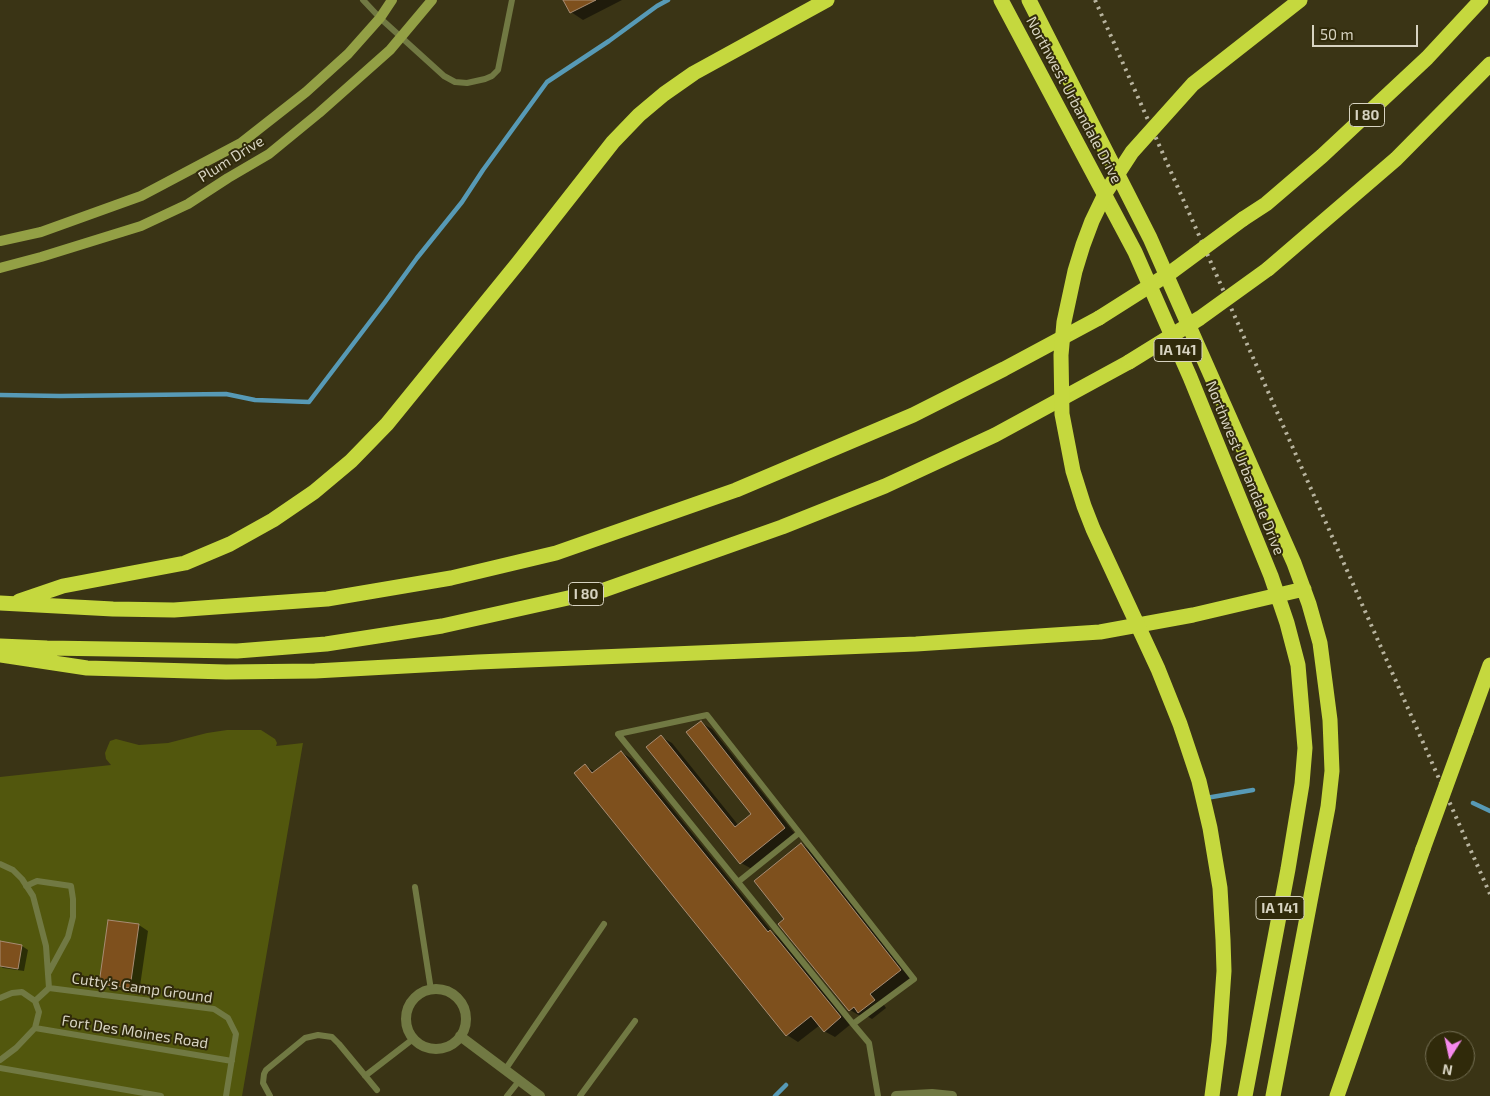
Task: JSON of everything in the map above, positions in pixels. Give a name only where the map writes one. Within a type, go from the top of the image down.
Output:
[{"type":"highway","points":[[5,603],[64,586],[185,562],[230,544],[273,520],[314,492],[351,460],[387,424],[518,263],[608,147],[639,115],[664,94],[694,73],[827,0]]},
{"type":"highway","name":"Northwest Urbandale Drive","points":[[1001,0],[1135,252],[1190,377],[1278,595],[1298,665],[1305,748],[1302,784],[1245,1096]]},
{"type":"highway","name":"Northwest Urbandale Drive","points":[[1029,0],[1150,238],[1304,589],[1320,643],[1330,720],[1332,771],[1328,808],[1274,1096]]},
{"type":"highway","points":[[1212,1096],[1219,1042],[1224,972],[1220,888],[1210,828],[1199,781],[1180,724],[1158,669],[1084,506],[1071,463],[1062,414],[1061,355],[1064,322],[1075,271],[1083,245],[1106,192],[1132,152],[1194,84],[1300,0]]},
{"type":"highway","name":"I 80","points":[[5,603],[113,609],[174,610],[327,599],[451,578],[556,553],[736,490],[904,419],[1004,370],[1099,318],[1170,273],[1266,204],[1322,156],[1427,58],[1481,0]]},
{"type":"highway","name":"I 80","points":[[0,646],[237,651],[326,644],[442,626],[604,590],[782,527],[885,486],[995,435],[1129,362],[1200,318],[1268,269],[1396,158],[1490,64]]},
{"type":"highway","points":[[0,655],[88,668],[226,672],[867,647],[1100,632],[1193,616],[1304,589]]},
{"type":"highway","points":[[1337,1096],[1423,848],[1490,665]]},
{"type":"street","name":"Plum Drive","points":[[0,241],[41,232],[141,196],[240,143],[306,92],[348,54],[380,18],[392,0]]},
{"type":"street","name":"Plum Drive","points":[[0,268],[141,226],[188,204],[269,154],[390,50],[432,0]]},
{"type":"street","points":[[431,990],[441,990],[450,993],[458,1000],[466,1018],[460,1036],[450,1045],[438,1049],[424,1047],[413,1039],[406,1025],[406,1017],[411,1002],[417,996],[431,990]]},
{"type":"street","points":[[460,1036],[540,1096]]},
{"type":"street","points":[[896,1096],[932,1094],[952,1096]]},
{"type":"lane","points":[[363,0],[444,76],[455,82],[468,83],[492,76],[498,70],[512,0]]},
{"type":"lane","points":[[853,1024],[914,979],[706,715],[618,734],[853,1024],[869,1042],[878,1096]]},
{"type":"lane","points":[[738,882],[799,833]]},
{"type":"lane","points":[[0,864],[14,870],[33,896],[46,946],[49,988]]},
{"type":"lane","points":[[26,886],[37,882],[72,886],[72,917],[68,938],[48,973]]},
{"type":"lane","points":[[415,887],[431,990]]},
{"type":"lane","points":[[505,1070],[604,924]]},
{"type":"lane","name":"Cutty's Camp Ground","points":[[35,1002],[49,988],[214,1009],[228,1018],[236,1034],[226,1096]]},
{"type":"lane","points":[[0,998],[12,993],[22,992],[35,1002],[39,1012],[35,1028],[16,1048],[0,1060]]},
{"type":"lane","points":[[580,1096],[635,1021]]},
{"type":"lane","name":"Fort Des Moines Road","points":[[35,1028],[232,1061]]},
{"type":"lane","points":[[270,1096],[263,1084],[266,1070],[305,1038],[324,1035],[332,1037],[377,1090]]},
{"type":"lane","points":[[365,1076],[413,1039]]},
{"type":"lane","points":[[0,1068],[161,1096]]},
{"type":"lane","points":[[508,1096],[519,1081]]},
{"type":"green space","points":[[227,730],[261,730],[275,739],[276,746],[303,743],[242,1096],[0,1096],[0,777],[111,765],[106,759],[105,753],[110,741],[116,739],[139,745],[168,743]]},
{"type":"building","points":[[563,0],[596,0],[570,13]]},
{"type":"building","points":[[701,721],[785,828],[740,864],[646,747],[661,735],[735,827],[751,814],[686,732]]},
{"type":"building","points":[[621,751],[768,932],[770,930],[841,1017],[824,1032],[811,1016],[786,1036],[574,773],[585,764],[592,773]]},
{"type":"building","points":[[801,843],[901,970],[870,994],[875,1000],[858,1013],[854,1007],[849,1011],[778,924],[784,919],[754,881]]},
{"type":"building","points":[[108,920],[139,924],[130,988],[99,984]]},
{"type":"building","points":[[0,941],[22,945],[18,969],[0,966]]},
{"type":"waterway","points":[[0,395],[226,394],[255,400],[309,402],[417,258],[462,202],[547,82],[668,0]]},
{"type":"waterway","points":[[1206,798],[1253,790]]},
{"type":"waterway","points":[[1473,803],[1490,811]]},
{"type":"waterway","points":[[775,1096],[786,1085]]},
{"type":"railway","points":[[1095,0],[1490,894]]}]
